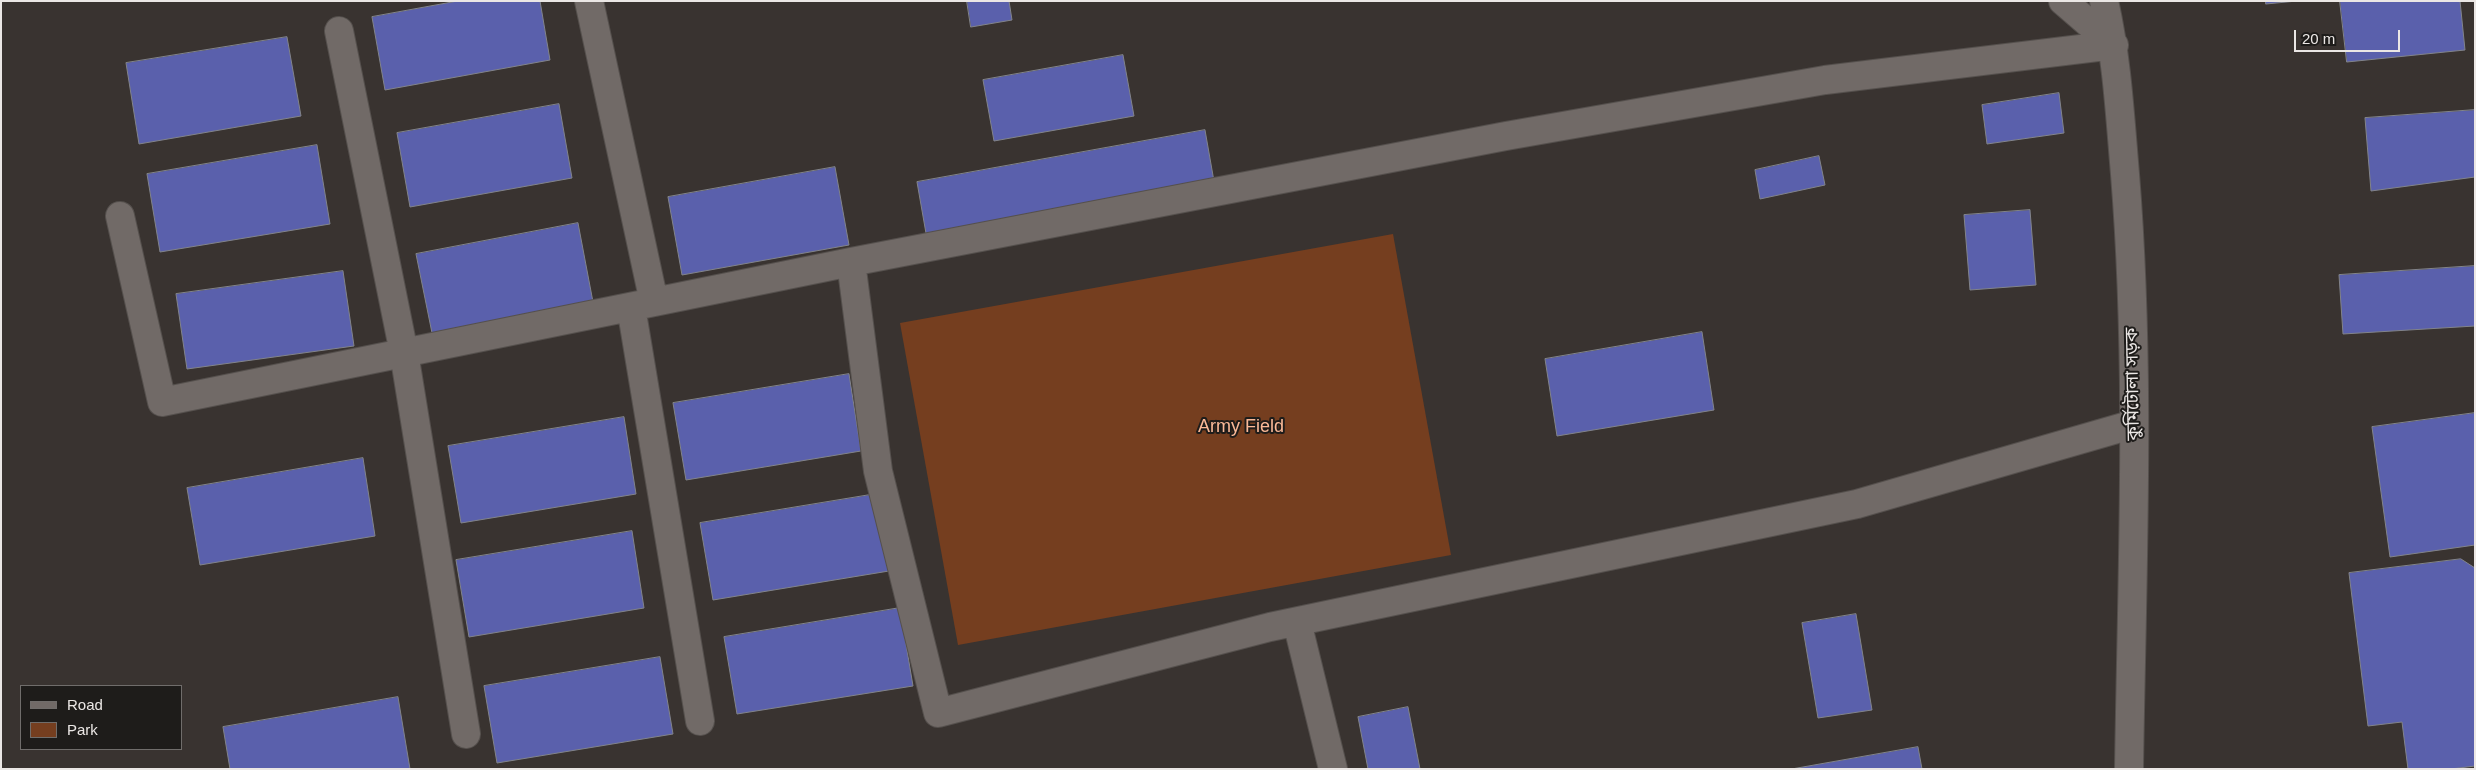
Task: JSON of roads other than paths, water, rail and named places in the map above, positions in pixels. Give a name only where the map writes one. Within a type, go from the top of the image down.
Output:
[{"type":"street","points":[[589,1],[642,305],[700,721]]},
{"type":"street","points":[[2063,1],[2114,45]]},
{"type":"street","name":"কুর্মিটোলা সড়ক","points":[[2104,1],[2114,45],[2131,246],[2134,424],[2129,769]]},
{"type":"street","points":[[339,31],[404,353],[466,734]]},
{"type":"street","points":[[120,216],[162,402],[851,262],[1497,138],[1825,80],[2114,45]]},
{"type":"street","points":[[851,262],[878,471],[938,714],[1297,622],[1857,504],[2134,424]]},
{"type":"street","points":[[1297,622],[1333,769]]},
{"type":"park label","name":"Army Field","points":[[1241,427]]}]
